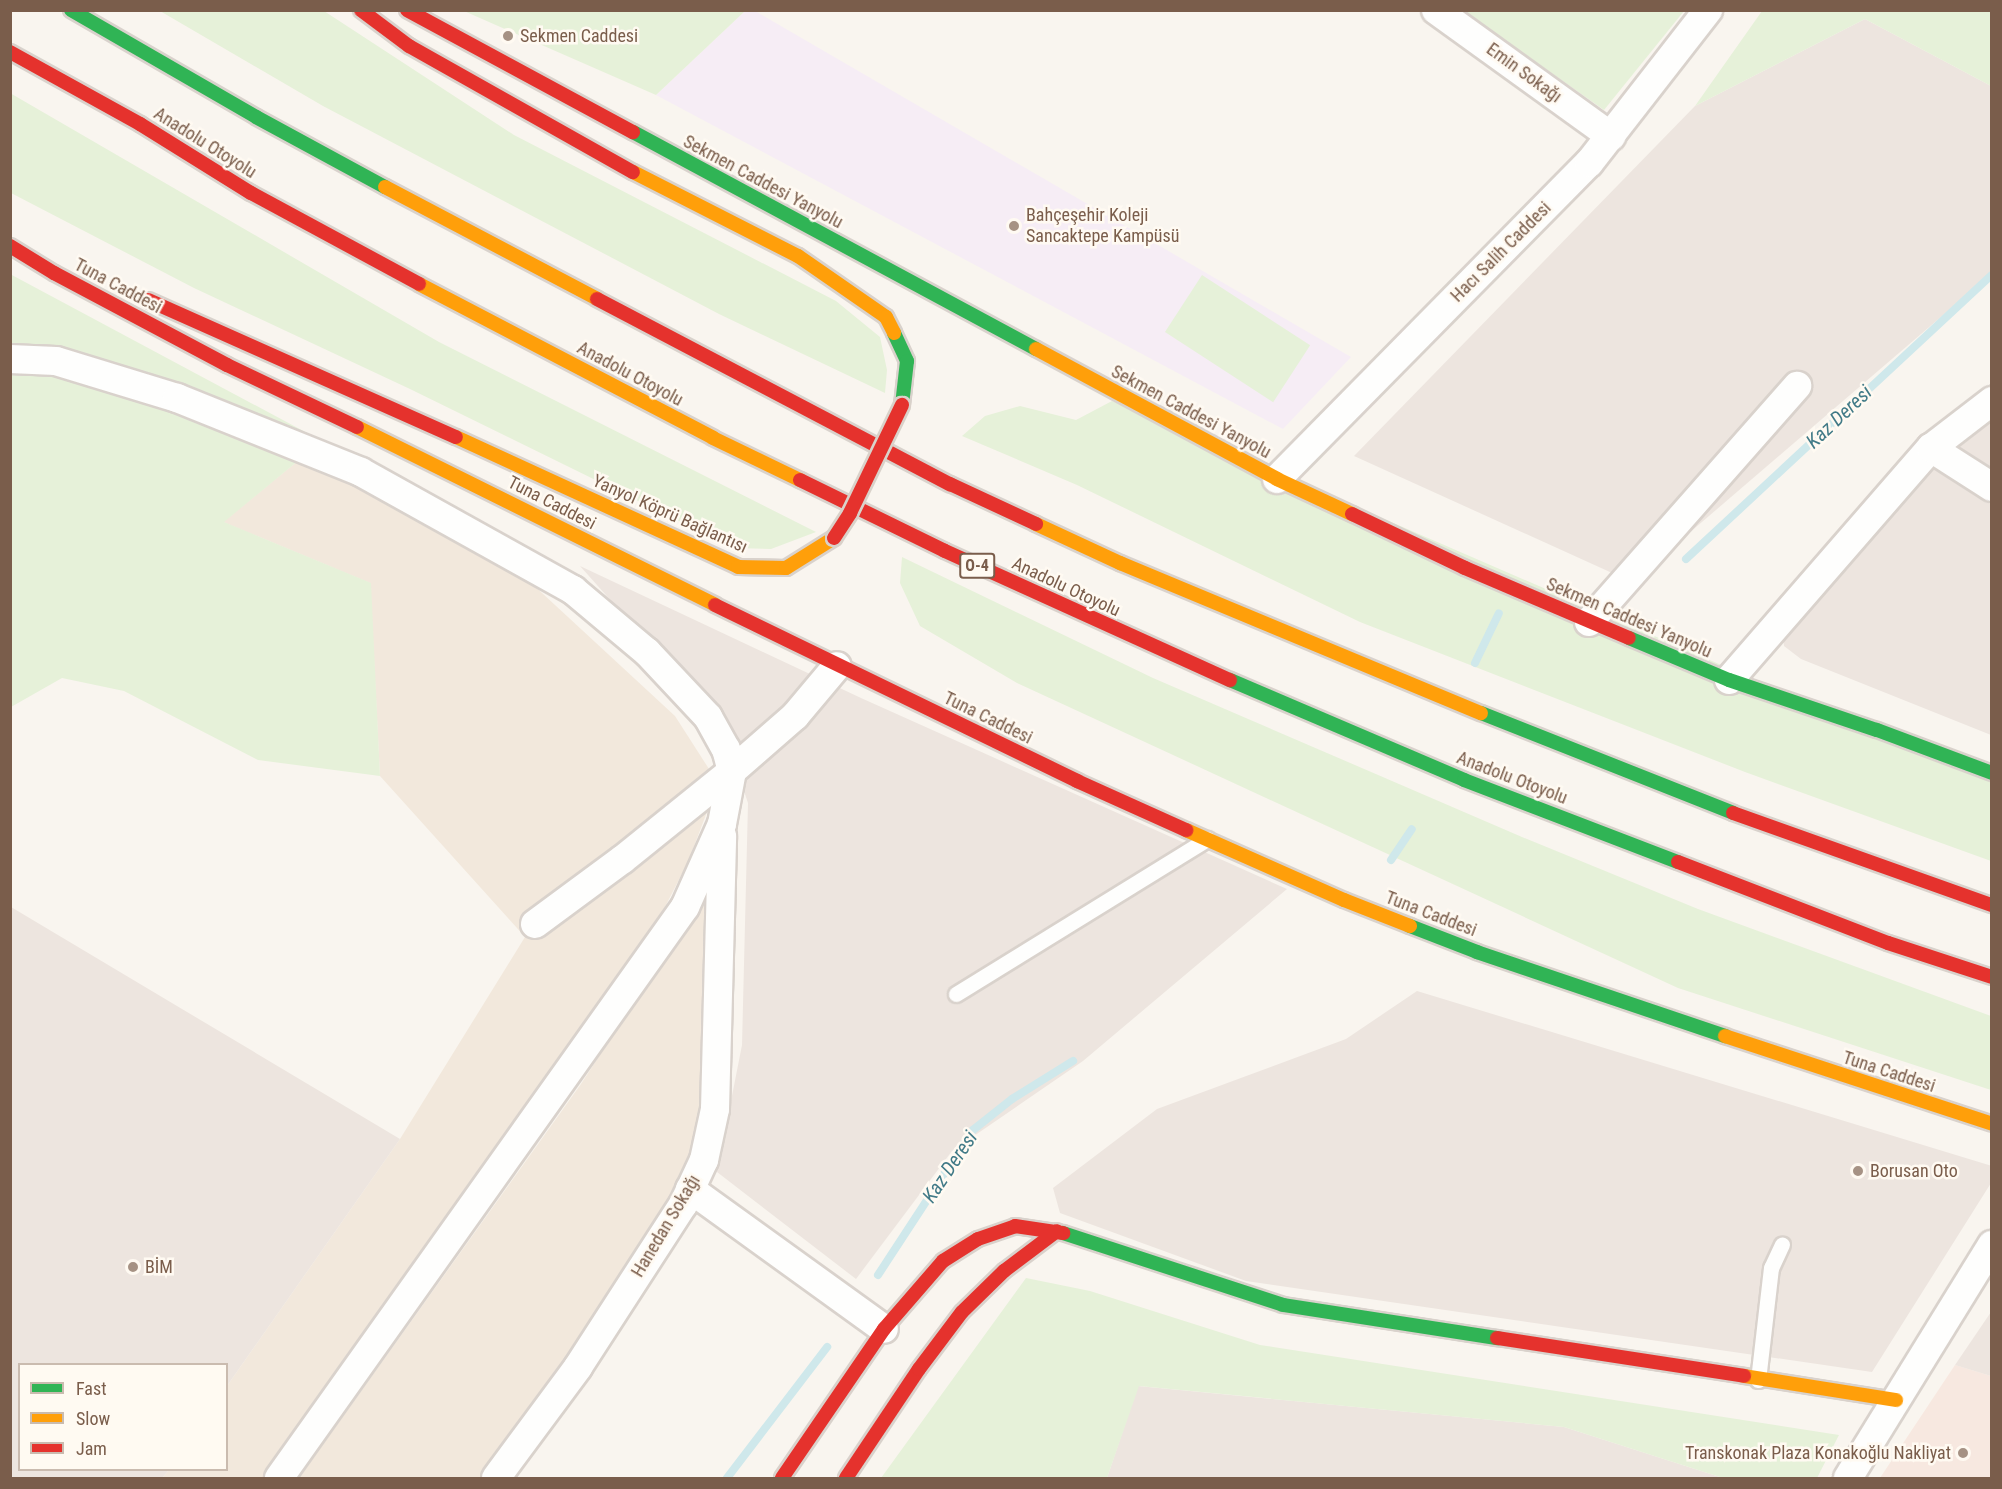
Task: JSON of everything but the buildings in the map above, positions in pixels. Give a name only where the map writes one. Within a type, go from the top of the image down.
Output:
[{"type":"main road","points":[[71,10],[256,117],[468,233],[950,484],[1120,562],[1483,714],[1732,813],[1992,905]]},
{"type":"main road","name":"Yanyol Köprü Bağlantısı","points":[[130,291],[501,457],[738,567],[786,568],[834,538],[850,513],[902,405],[907,361],[886,317],[798,256],[660,187],[409,46],[361,10]]},
{"type":"main road","name":"Sekmen Caddesi Yanyolu","points":[[407,10],[1277,478],[1465,568],[1589,622],[1730,680],[1992,773]]},
{"type":"main road","name":"Anadolu Otoyolu","points":[[10,52],[141,124],[250,193],[470,311],[713,438],[966,561],[1166,653],[1464,780],[1653,851],[1888,944],[1992,976]]},
{"type":"main road","points":[[10,236],[54,256]]},
{"type":"main road","name":"Tuna Caddesi","points":[[10,246],[54,273],[227,366],[398,446],[837,666],[1077,781],[1344,900],[1477,952],[1903,1097],[1992,1124]]},
{"type":"main road","points":[[782,1479],[884,1329],[943,1261],[978,1239],[1015,1226],[1057,1231],[1282,1305],[1896,1400]]},
{"type":"main road","points":[[846,1479],[919,1370],[962,1312],[1004,1271],[1057,1231]]},
{"type":"street","name":"Emin Sokağı","points":[[1436,10],[1611,136]]},
{"type":"street","name":"Hacı Salih Caddesi","points":[[1277,478],[1589,163],[1708,10]]},
{"type":"street","points":[[10,359],[56,362],[177,398],[361,472],[573,590],[647,652],[708,717],[726,749],[732,771],[722,824],[685,907],[279,1479]]},
{"type":"street","points":[[1589,622],[1797,386]]},
{"type":"street","points":[[1730,680],[1931,448],[1992,401]]},
{"type":"street","points":[[1931,448],[1992,487]]},
{"type":"street","points":[[535,924],[623,859],[732,771],[795,716],[837,666]]},
{"type":"street","name":"Hanedan Sokağı","points":[[496,1479],[578,1367],[690,1189],[704,1160],[715,1109],[722,824]]},
{"type":"street","points":[[690,1189],[884,1329]]},
{"type":"street","points":[[1848,1479],[1992,1245]]},
{"type":"lane","points":[[956,994],[1207,839]]},
{"type":"lane","points":[[1758,1380],[1771,1268],[1782,1244]]},
{"type":"shaded area","name":"Bahçeşehir Koleji Sancaktepe Kampüsü","points":[[745,11],[755,11],[1351,357],[1283,429],[656,95]]},
{"type":"shaded area","points":[[1865,19],[1991,86],[1991,274],[1632,582],[1354,456],[1695,106]]},
{"type":"shaded area","points":[[1991,383],[1991,735],[1801,659],[1784,646],[1780,596],[1918,453]]},
{"type":"shaded area","points":[[322,441],[515,568],[675,716],[718,783],[688,862],[647,942],[272,1478],[162,1478],[168,1471],[228,1471],[228,1385],[400,1139],[525,937],[380,776],[370,583],[223,522]]},
{"type":"shaded area","points":[[580,566],[861,698],[1287,889],[1083,1061],[952,1151],[856,1279],[717,1172],[742,1045],[748,803],[722,725]]},
{"type":"shaded area","points":[[719,871],[716,1042],[695,1147],[680,1199],[485,1478],[299,1478],[581,1084]]},
{"type":"shaded area","name":"BİM","points":[[11,907],[400,1139],[228,1385],[228,1363],[18,1363],[18,1471],[168,1471],[162,1478],[11,1478]]},
{"type":"shaded area","points":[[1417,991],[1992,1166],[1991,1183],[1872,1372],[1246,1281],[1060,1213],[1053,1188],[1157,1109],[1346,1039]]},
{"type":"shaded area","points":[[1991,1312],[1991,1376],[1955,1365]]},
{"type":"shaded area","points":[[1955,1365],[1991,1376],[1991,1478],[1880,1478]]},
{"type":"shaded area","points":[[1138,1386],[1564,1427],[1723,1478],[1107,1478]]},
{"type":"green space","points":[[160,11],[324,11],[514,135],[836,301],[880,337],[887,370],[885,393],[719,314],[323,106]]},
{"type":"green space","points":[[464,11],[745,11],[656,95]]},
{"type":"green space","points":[[1463,11],[1684,11],[1604,110]]},
{"type":"green space","points":[[1762,11],[1991,11],[1991,86],[1865,19],[1695,106]]},
{"type":"green space","points":[[10,93],[439,342],[816,532],[771,549],[734,548],[410,389],[194,288],[11,193]]},
{"type":"green space","points":[[10,274],[322,441],[224,522],[371,583],[380,776],[258,760],[124,691],[62,678],[11,707]]},
{"type":"green space","points":[[1202,275],[1310,345],[1273,402],[1165,332]]},
{"type":"green space","points":[[1112,401],[1991,782],[1991,861],[1745,772],[1360,622],[1077,485],[962,436],[985,416],[1020,406],[1076,420]]},
{"type":"green space","points":[[902,557],[1153,678],[1522,837],[1698,909],[1991,1016],[1991,1090],[1678,988],[1017,683],[920,626],[900,583]]},
{"type":"green space","points":[[1026,1278],[1090,1291],[1260,1345],[1839,1435],[1817,1478],[1723,1478],[1564,1427],[1139,1386],[1107,1478],[881,1478]]},
{"type":"waterway","name":"Kaz Deresi","points":[[1686,559],[1992,275]]},
{"type":"waterway","name":"Kaz Deresi","points":[[1475,663],[1499,613]]},
{"type":"waterway","name":"Kaz Deresi","points":[[1391,860],[1412,829]]},
{"type":"waterway","name":"Kaz Deresi","points":[[878,1275],[973,1130],[1012,1099],[1073,1061]]},
{"type":"waterway","name":"Kaz Deresi","points":[[727,1478],[827,1347]]},
{"type":"traffic: fast","points":[[71,10],[256,117],[385,187]]},
{"type":"traffic: fast","points":[[633,132],[1036,349]]},
{"type":"traffic: fast","points":[[894,333],[907,361],[902,405]]},
{"type":"traffic: fast","points":[[1629,638],[1729,680],[1877,730],[1992,773]]},
{"type":"traffic: fast","points":[[1230,680],[1464,780],[1678,862]]},
{"type":"traffic: fast","points":[[1481,713],[1733,813]]},
{"type":"traffic: fast","points":[[1410,926],[1477,952],[1725,1036]]},
{"type":"traffic: fast","points":[[1063,1233],[1283,1305],[1497,1338]]},
{"type":"traffic: slow","points":[[633,172],[798,256],[886,317],[894,333]]},
{"type":"traffic: slow","points":[[385,187],[597,299]]},
{"type":"traffic: slow","points":[[419,284],[713,438],[800,480]]},
{"type":"traffic: slow","points":[[1036,349],[1277,479],[1352,514]]},
{"type":"traffic: slow","points":[[357,427],[715,605]]},
{"type":"traffic: slow","points":[[456,437],[738,567],[786,568],[834,538]]},
{"type":"traffic: slow","points":[[1036,524],[1120,563],[1481,713]]},
{"type":"traffic: slow","points":[[1186,830],[1344,900],[1410,926]]},
{"type":"traffic: slow","points":[[1725,1036],[1992,1124]]},
{"type":"traffic: slow","points":[[1744,1376],[1896,1400]]},
{"type":"traffic: jam","points":[[361,10],[409,46],[633,172]]},
{"type":"traffic: jam","points":[[407,10],[633,132]]},
{"type":"traffic: jam","points":[[10,52],[140,124],[251,193],[419,284]]},
{"type":"traffic: jam","points":[[10,246],[54,273],[227,365],[357,427]]},
{"type":"traffic: jam","points":[[597,299],[950,484],[1036,524]]},
{"type":"traffic: jam","points":[[148,300],[456,437]]},
{"type":"traffic: jam","points":[[834,538],[850,513],[902,405]]},
{"type":"traffic: jam","points":[[800,480],[945,551],[1230,680]]},
{"type":"traffic: jam","points":[[1352,514],[1465,568],[1629,638]]},
{"type":"traffic: jam","points":[[715,605],[1077,781],[1186,830]]},
{"type":"traffic: jam","points":[[1733,813],[1992,905]]},
{"type":"traffic: jam","points":[[1678,862],[1888,943],[1992,977]]},
{"type":"traffic: jam","points":[[782,1478],[884,1329],[943,1261],[978,1239],[1015,1226],[1063,1233]]},
{"type":"traffic: jam","points":[[846,1478],[919,1369],[962,1312],[1004,1271],[1057,1231]]},
{"type":"traffic: jam","points":[[1497,1338],[1744,1376]]},
{"type":"place","name":"Sekmen Caddesi","points":[[508,36]]},
{"type":"place","name":"Bahçeşehir Koleji Sancaktepe Kampüsü","points":[[1014,226]]},
{"type":"place","name":"Borusan Oto","points":[[1858,1171]]},
{"type":"place","name":"BİM","points":[[133,1267]]},
{"type":"place","name":"Transkonak Plaza Konakoğlu Nakliyat","points":[[1963,1453]]}]
